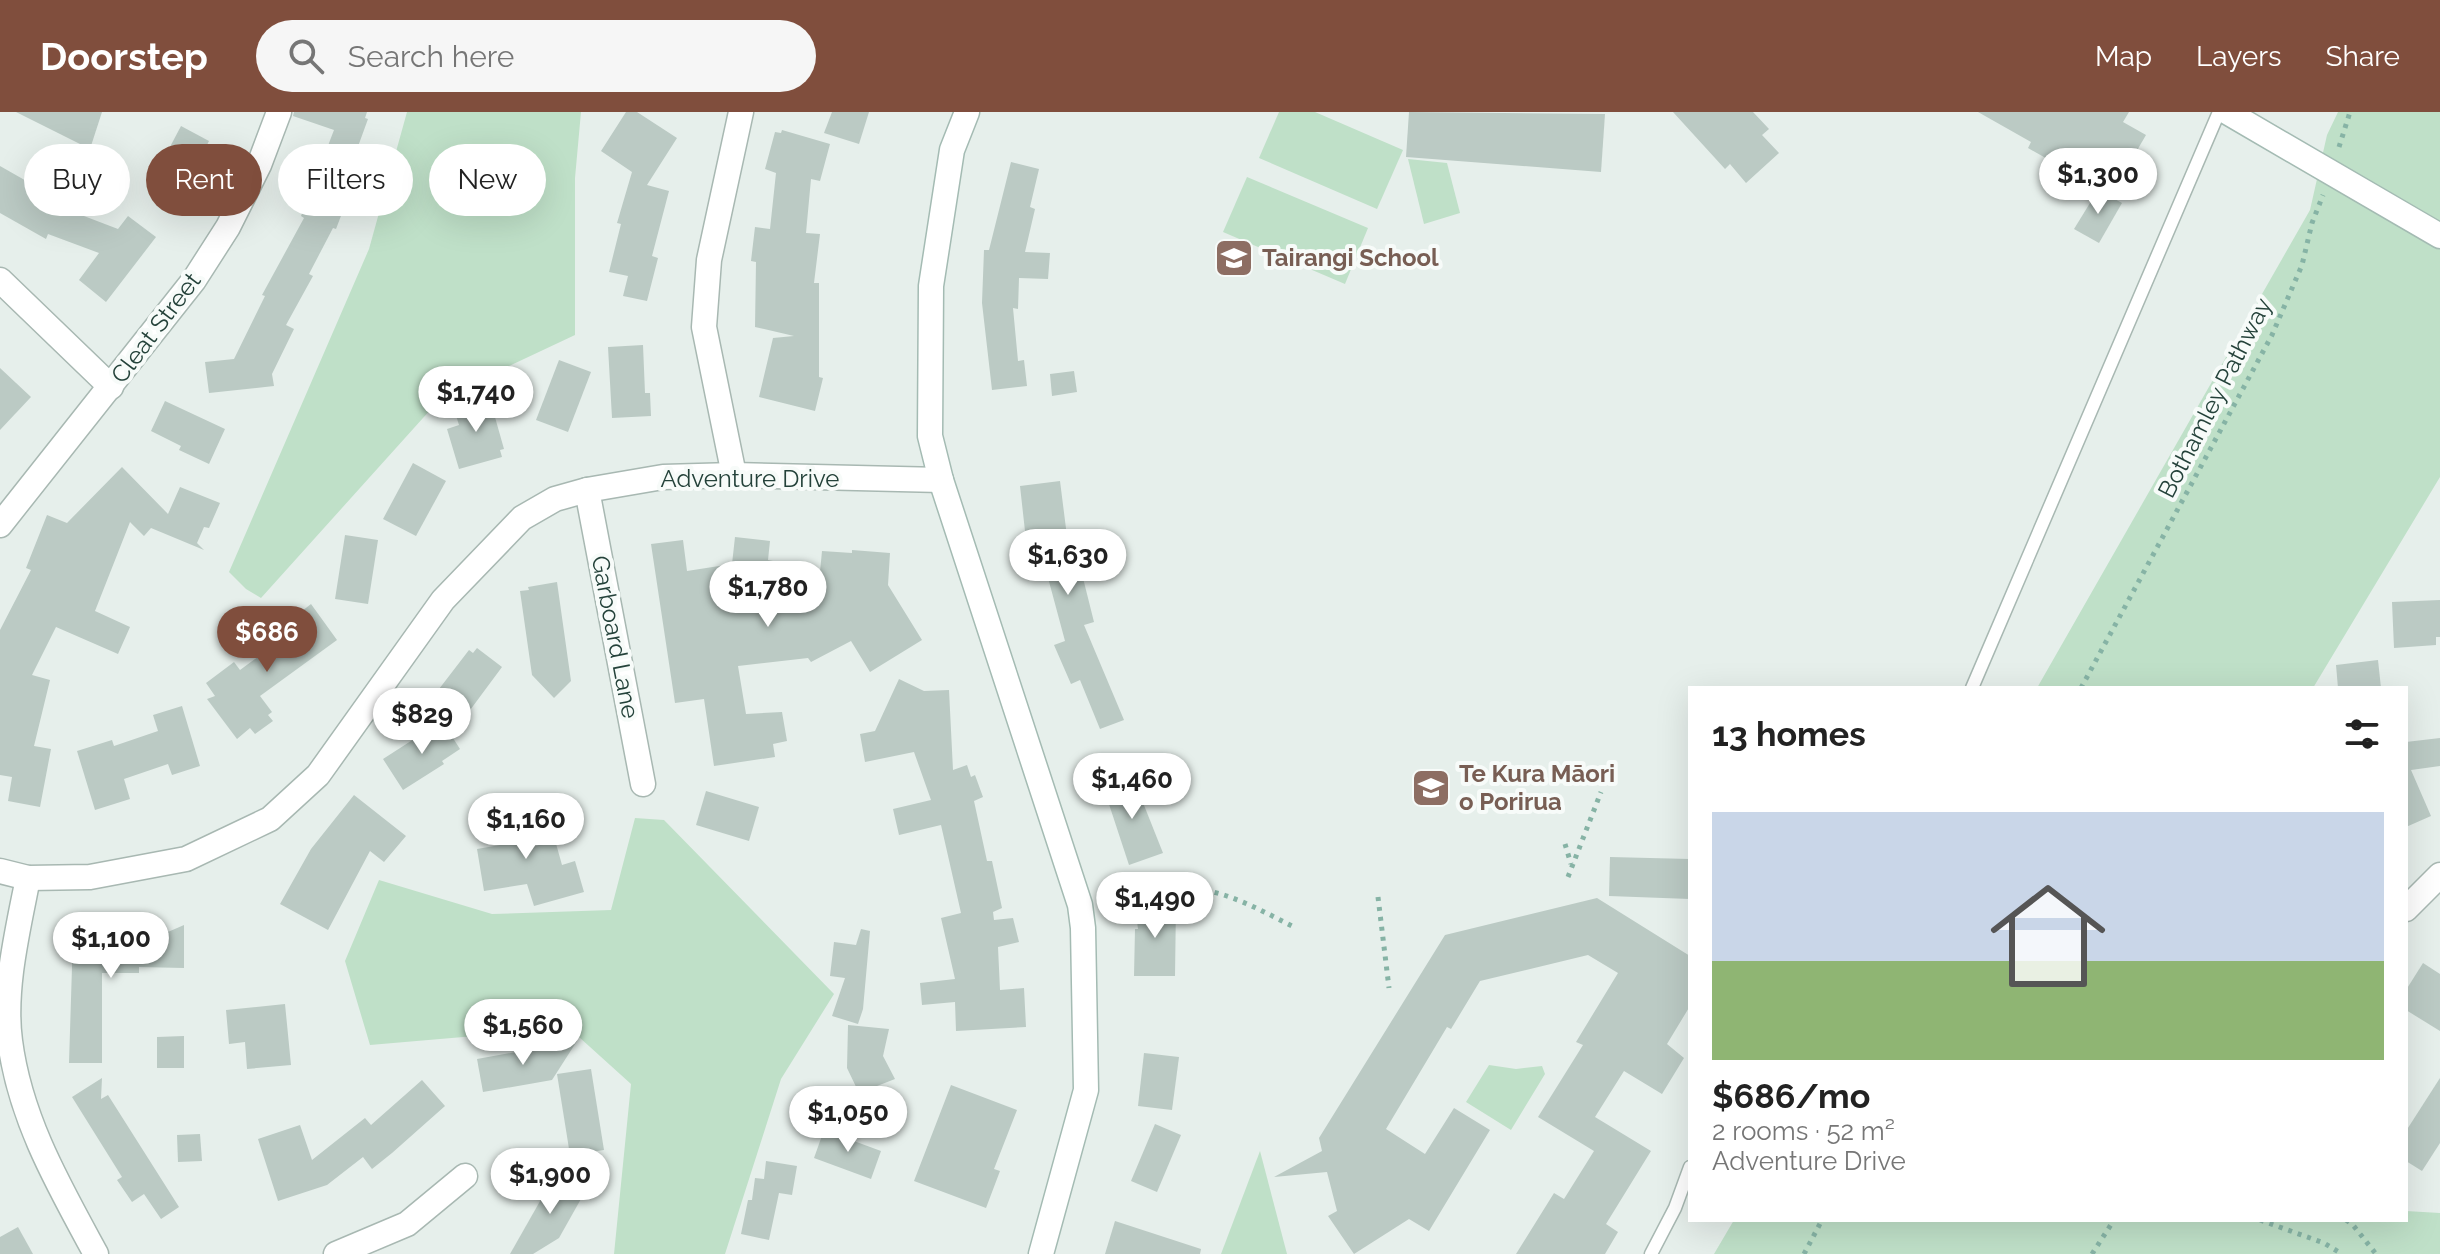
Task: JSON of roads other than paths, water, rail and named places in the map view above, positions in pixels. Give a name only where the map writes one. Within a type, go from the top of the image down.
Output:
[{"type":"street","name":"Cleat Street","points":[[0,525],[194,280],[228,227],[259,165],[279,112]]},
{"type":"street","points":[[734,475],[704,327],[709,260],[741,112]]},
{"type":"street","points":[[967,112],[952,150],[931,286],[930,436],[941,480],[1080,905],[1083,928],[1086,1090],[1041,1254]]},
{"type":"street","points":[[2227,112],[2440,236]]},
{"type":"street","points":[[0,280],[111,387]]},
{"type":"street","name":"Adventure Drive","points":[[0,871],[28,878],[90,877],[186,859],[270,819],[318,775],[443,600],[522,518],[555,499],[587,490],[663,477],[734,475],[941,480]]},
{"type":"street","name":"Garboard Lane","points":[[587,490],[643,784]]},
{"type":"street","points":[[2408,907],[2440,875]]},
{"type":"street","points":[[28,878],[11,967],[9,1039],[22,1101],[50,1170],[96,1254]]},
{"type":"street","points":[[336,1254],[407,1224],[465,1176]]},
{"type":"lane","points":[[1973,686],[2219,112]]},
{"type":"lane","points":[[1651,1254],[1675,1208],[1688,1172]]},
{"type":"place","name":"Tairangi School","points":[[1234,258]]},
{"type":"place","name":"Te Kura Māori o Porirua","points":[[1431,788]]}]
